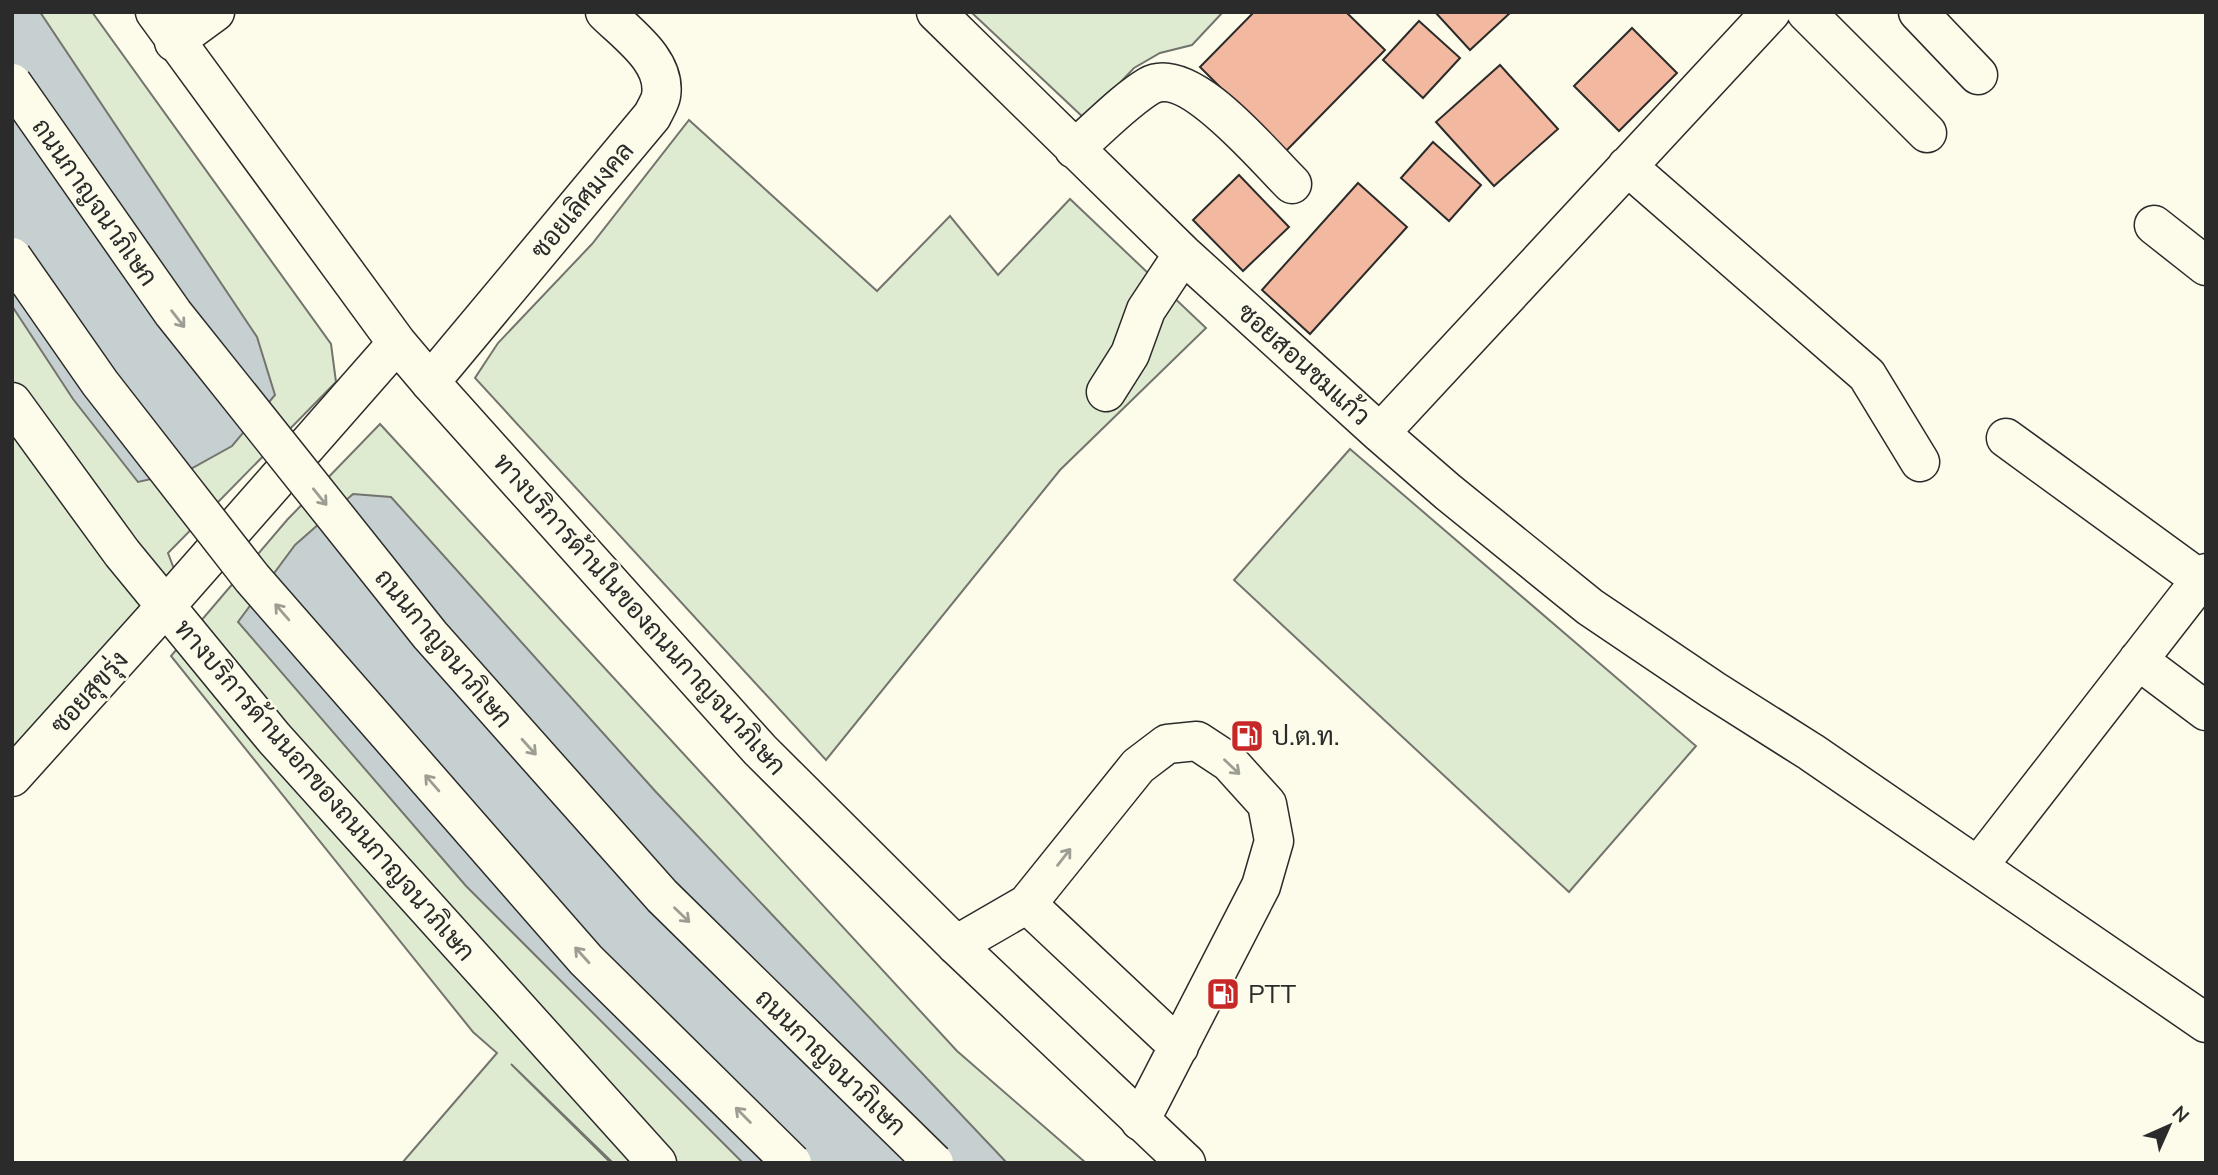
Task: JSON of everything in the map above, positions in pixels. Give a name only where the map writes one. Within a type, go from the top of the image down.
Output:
[{"type":"main road","points":[[165,27],[215,12]]},
{"type":"main road","name":"ซอยเลิศมงคล","points":[[430,382],[652,116],[662,96],[659,72],[646,53],[605,12]]},
{"type":"main road","name":"ซอยสอนชมแก้ว","points":[[936,12],[1183,254],[1380,433],[1771,12]]},
{"type":"main road","points":[[1806,12],[1927,133]]},
{"type":"main road","points":[[1918,12],[1978,75]]},
{"type":"main road","name":"ทางบริการด้านในของถนนกาญจนาภิเษก","points":[[165,27],[397,343],[760,750],[956,945],[1186,1163]]},
{"type":"main road","name":"ถนนกาญจนาภิเษก","points":[[12,83],[173,313],[430,635],[662,896],[934,1163]]},
{"type":"main road","points":[[1074,149],[1150,85],[1177,83],[1203,97],[1292,184]]},
{"type":"main road","points":[[1627,166],[1867,375],[1920,462]]},
{"type":"main road","points":[[2154,225],[2206,266]]},
{"type":"main road","points":[[1106,392],[1130,354],[1146,310],[1183,254]]},
{"type":"main road","points":[[12,257],[100,383],[252,578],[586,960],[792,1163]]},
{"type":"main road","name":"ซอยสุขรุ่ง","points":[[12,777],[397,343]]},
{"type":"main road","name":"ทางบริการด้านนอกของถนนกาญจนาภิเษก","points":[[12,402],[122,553],[274,738],[657,1163]]},
{"type":"main road","points":[[1380,433],[1590,607],[1979,865],[2206,1023]]},
{"type":"main road","points":[[1979,865],[2203,576],[2006,438]]},
{"type":"main road","points":[[2138,660],[2206,711]]},
{"type":"main road","points":[[956,945],[1027,904],[1138,766],[1167,744],[1196,741],[1229,762],[1267,804],[1274,841],[1261,886],[1140,1121]]},
{"type":"main road","points":[[1027,904],[1179,1047]]},
{"type":"green space","points":[[12,12],[92,12],[331,344],[336,382],[168,553],[174,569],[12,751]]},
{"type":"green space","points":[[971,12],[1223,12],[1192,45],[1160,53],[1134,68],[1085,119]]},
{"type":"green space","points":[[689,120],[877,291],[950,216],[998,275],[1070,199],[1206,328],[1060,470],[826,760],[475,378],[498,343],[592,244]]},
{"type":"green space","points":[[380,424],[957,1051],[1086,1163],[613,1163],[511,1064],[611,1163],[402,1163],[497,1053],[473,1032],[171,656],[287,520]]},
{"type":"green space","points":[[1350,449],[1696,746],[1569,892],[1234,580]]},
{"type":"shaded area","points":[[12,12],[40,12],[257,337],[275,395],[232,446],[187,471],[138,482],[73,399],[12,306]]},
{"type":"shaded area","points":[[353,494],[391,497],[656,792],[1007,1163],[743,1163],[466,886],[238,622],[295,545]]},
{"type":"building","points":[[1254,12],[1346,12],[1385,50],[1285,152],[1200,67]]},
{"type":"building","points":[[1435,12],[1511,12],[1470,50]]},
{"type":"building","points":[[1419,21],[1460,58],[1423,98],[1383,60]]},
{"type":"building","points":[[1632,28],[1677,73],[1619,131],[1574,86]]},
{"type":"building","points":[[1500,65],[1558,129],[1494,186],[1436,122]]},
{"type":"building","points":[[1433,142],[1481,185],[1449,221],[1401,178]]},
{"type":"building","points":[[1239,175],[1289,227],[1243,271],[1193,220]]},
{"type":"building","points":[[1358,183],[1407,227],[1310,334],[1262,290]]},
{"type":"place","name":"ป.ต.ท.","points":[[1247,736]]},
{"type":"place","name":"PTT","points":[[1223,994]]}]
